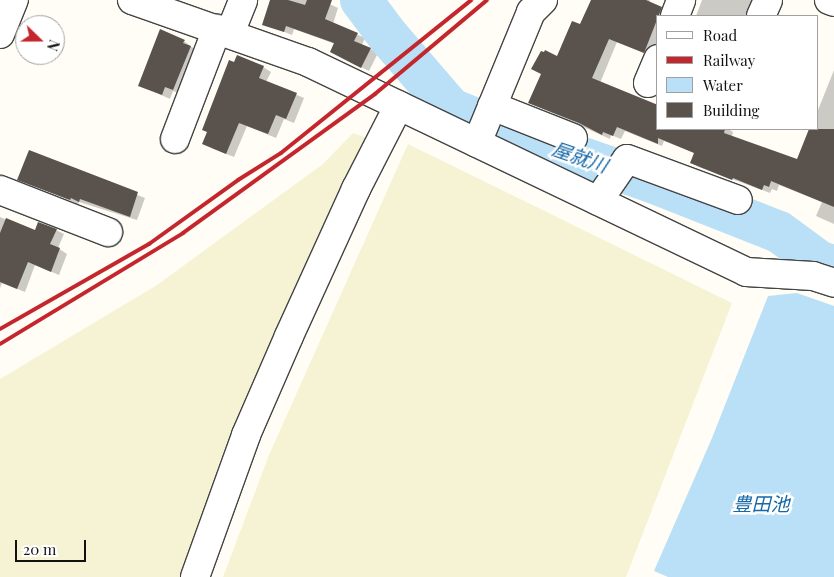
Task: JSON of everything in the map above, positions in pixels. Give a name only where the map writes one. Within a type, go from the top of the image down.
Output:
[{"type":"street","points":[[0,34],[14,0]]},
{"type":"street","points":[[132,0],[308,62],[399,105],[485,123],[573,138]]},
{"type":"street","points":[[175,139],[223,31],[243,0]]},
{"type":"street","points":[[485,123],[530,12],[542,0]]},
{"type":"street","points":[[675,15],[681,0]]},
{"type":"street","points":[[761,15],[768,0]]},
{"type":"street","points":[[830,0],[834,2]]},
{"type":"street","points":[[195,577],[246,435],[288,336],[356,189],[399,105]]},
{"type":"street","points":[[485,123],[598,201],[746,272],[813,276],[834,283]]},
{"type":"street","points":[[598,201],[627,159],[738,200]]},
{"type":"street","points":[[0,190],[108,232]]},
{"type":"shaded area","points":[[353,133],[369,139],[237,437],[181,577],[0,577],[0,379],[157,285],[323,164]]},
{"type":"shaded area","points":[[408,144],[732,303],[626,577],[223,577],[269,455]]},
{"type":"water","name":"豊田池","points":[[797,293],[834,306],[834,577],[668,577],[654,571],[712,438],[768,296]]},
{"type":"building","points":[[270,0],[288,0],[305,5],[307,0],[332,0],[325,19],[358,33],[354,41],[371,48],[361,68],[330,52],[334,43],[286,26],[284,32],[262,25]]},
{"type":"building","points":[[591,0],[646,0],[662,7],[659,15],[656,15],[656,22],[644,53],[609,39],[592,78],[656,104],[656,130],[725,130],[724,133],[797,159],[809,130],[834,129],[834,207],[771,181],[769,187],[764,185],[762,190],[733,178],[732,180],[690,163],[694,153],[658,138],[658,144],[617,127],[613,136],[603,132],[602,135],[579,123],[528,103],[541,74],[531,69],[541,51],[544,52],[545,50],[557,56],[572,21],[580,24]]},
{"type":"building","points":[[160,29],[185,40],[183,43],[191,46],[173,90],[165,87],[162,95],[138,86]]},
{"type":"building","points":[[237,55],[264,66],[259,78],[297,93],[286,119],[276,115],[268,134],[239,123],[226,154],[202,144],[207,132],[202,130],[229,60],[234,62]]},
{"type":"building","points":[[29,150],[138,192],[130,217],[80,199],[79,202],[71,198],[70,200],[17,180]]},
{"type":"building","points":[[6,218],[35,230],[38,222],[57,229],[50,244],[60,248],[51,272],[28,262],[17,289],[0,282],[0,233]]},
{"type":"waterway","name":"屋就川","points":[[361,0],[388,36],[451,109],[505,131],[652,182],[779,232],[820,262],[834,266]]},
{"type":"railway","points":[[0,329],[149,244],[238,180],[281,153],[471,0]]},
{"type":"railway","points":[[0,344],[183,233],[375,94],[487,0]]}]
